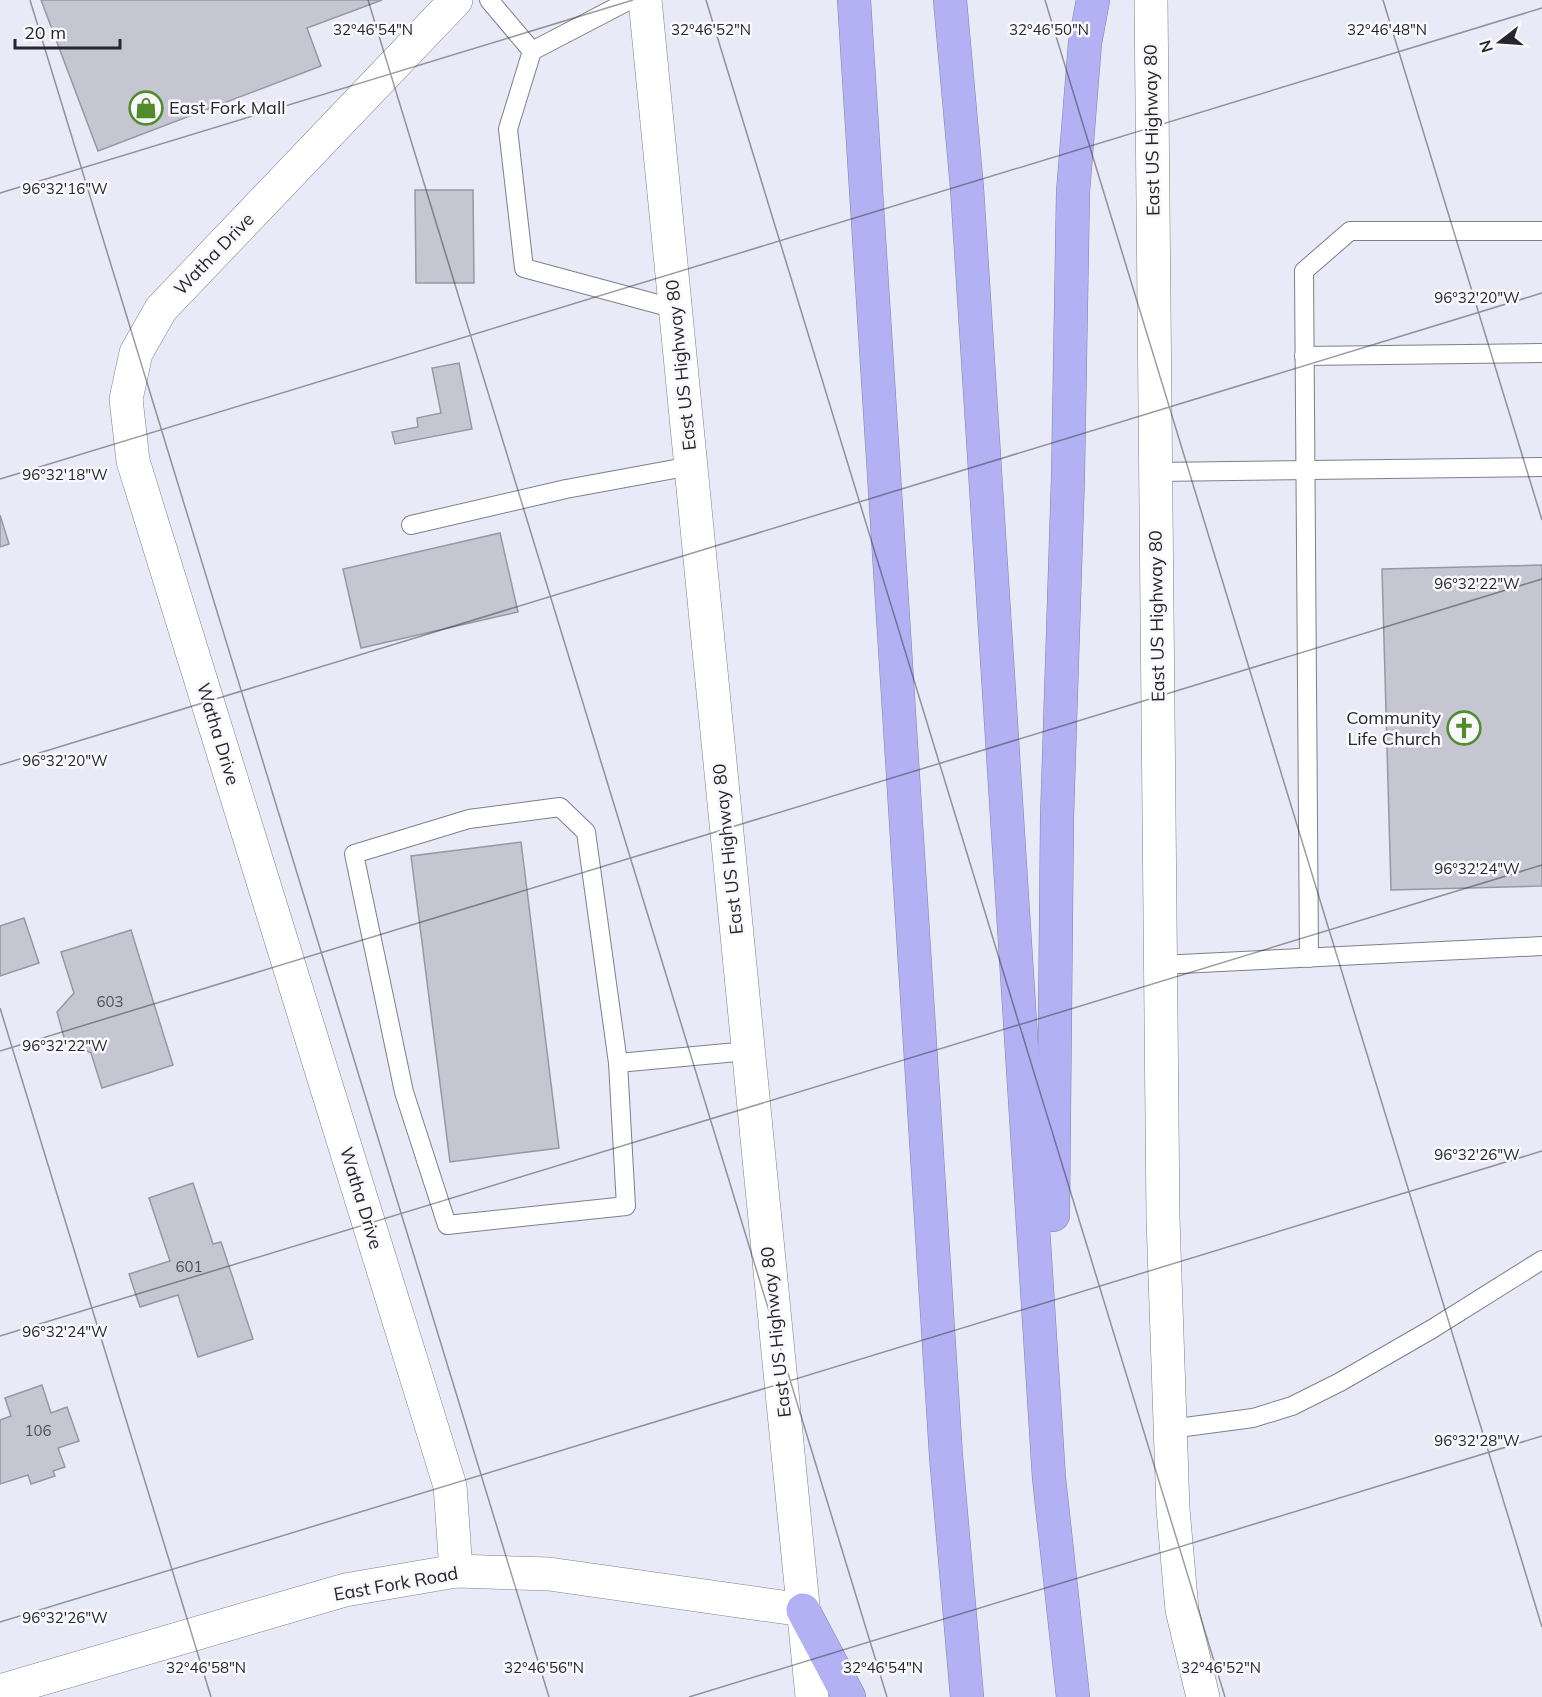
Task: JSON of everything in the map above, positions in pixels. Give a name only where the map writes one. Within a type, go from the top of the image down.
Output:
[{"type":"highway","points":[[854,0],[946,1456],[967,1697]]},
{"type":"highway","points":[[950,0],[967,188],[1050,1478],[1072,1697]]},
{"type":"highway","points":[[1050,1478],[1057,818],[1068,476],[1072,192],[1085,43],[1093,0]]},
{"type":"highway","points":[[802,1610],[849,1697]]},
{"type":"main road","name":"Watha Drive","points":[[456,0],[161,309],[136,353],[126,399],[133,461],[450,1486],[456,1571]]},
{"type":"main road","name":"East US Highway 80","points":[[645,0],[812,1697]]},
{"type":"main road","name":"East US Highway 80","points":[[1151,0],[1162,1219],[1170,1429],[1182,1610],[1203,1697]]},
{"type":"main road","name":"East Fork Road","points":[[0,1691],[345,1590],[456,1571],[549,1574],[802,1610]]},
{"type":"lane","points":[[489,0],[532,51]]},
{"type":"lane","points":[[630,0],[532,51],[508,129],[524,268],[676,309]]},
{"type":"lane","points":[[1309,958],[1304,271],[1350,231],[1542,231]]},
{"type":"lane","points":[[1304,356],[1542,353]]},
{"type":"lane","points":[[411,525],[566,489],[691,466]]},
{"type":"lane","points":[[1155,472],[1542,467]]},
{"type":"lane","points":[[560,807],[586,832],[618,1063],[626,1206],[447,1225],[404,1092],[354,854],[469,819],[560,807]]},
{"type":"lane","points":[[1160,965],[1542,946]]},
{"type":"lane","points":[[618,1063],[748,1051]]},
{"type":"lane","points":[[1170,1429],[1252,1418],[1292,1406],[1422,1335],[1542,1260]]},
{"type":"building","name":"East Fork Mall","points":[[41,0],[382,0],[307,28],[321,66],[98,151]]},
{"type":"building","points":[[415,190],[473,190],[474,283],[416,283]]},
{"type":"building","points":[[459,363],[472,429],[395,444],[392,432],[418,427],[417,418],[441,413],[432,368]]},
{"type":"building","points":[[0,515],[9,544],[0,547]]},
{"type":"building","points":[[500,533],[518,612],[361,648],[343,569]]},
{"type":"building","name":"Community Life Church","points":[[1542,565],[1542,886],[1391,890],[1382,569]]},
{"type":"building","points":[[521,842],[559,1148],[450,1162],[411,856]]},
{"type":"building","points":[[24,918],[39,963],[0,976],[0,926]]},
{"type":"building","points":[[131,930],[173,1065],[102,1088],[91,1053],[65,1041],[57,1012],[74,993],[61,952]]},
{"type":"building","points":[[193,1183],[213,1244],[221,1242],[253,1339],[198,1357],[178,1295],[140,1307],[129,1274],[170,1261],[149,1198]]},
{"type":"building","points":[[42,1385],[51,1413],[67,1407],[79,1441],[58,1448],[65,1467],[53,1471],[55,1476],[31,1484],[28,1475],[0,1484],[0,1420],[11,1416],[5,1398]]},
{"type":"place","name":"East Fork Mall","points":[[146,108]]},
{"type":"place","name":"Community Life Church","points":[[1464,728]]}]
